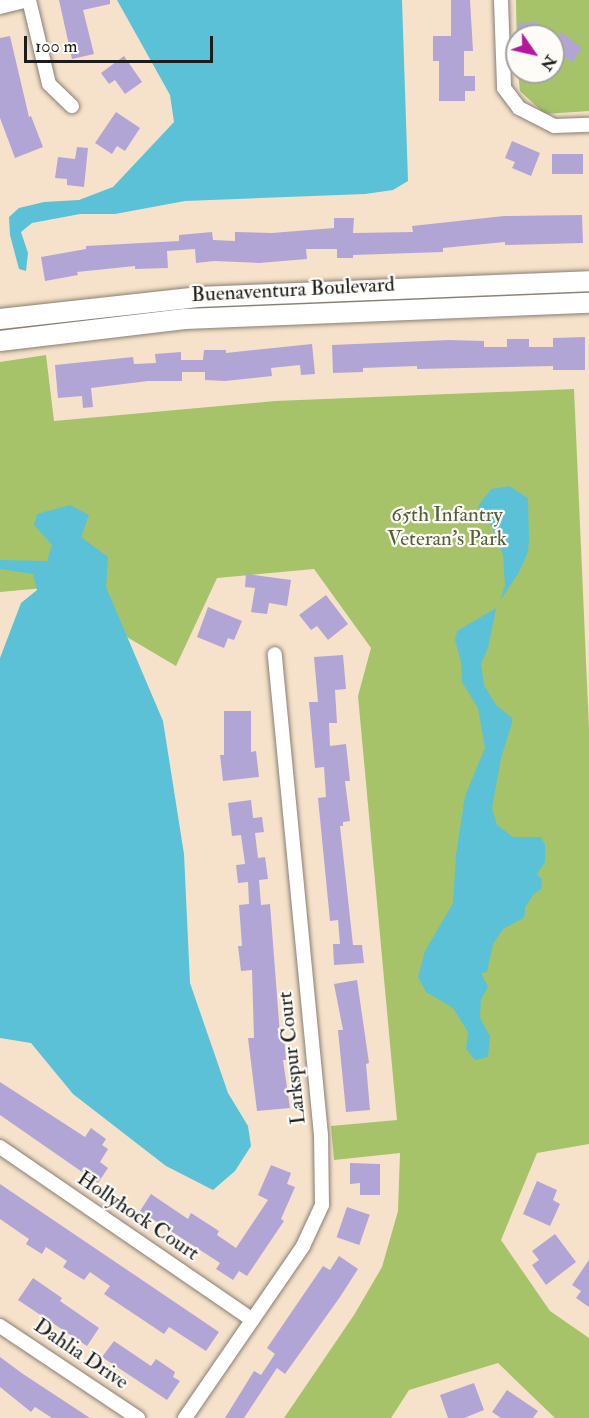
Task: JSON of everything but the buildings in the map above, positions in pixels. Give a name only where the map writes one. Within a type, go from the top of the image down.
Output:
[{"type":"main road","name":"Buenaventura Boulevard","points":[[0,319],[198,297],[589,281]]},
{"type":"main road","name":"Buenaventura Boulevard","points":[[0,341],[185,319],[589,303]]},
{"type":"street","points":[[0,7],[29,0],[49,84],[72,106]]},
{"type":"street","points":[[501,0],[504,88],[519,108],[554,126],[589,125]]},
{"type":"street","name":"Larkspur Court","points":[[185,1418],[303,1246],[322,1204],[321,1135],[275,654]]},
{"type":"street","name":"Hollyhock Court","points":[[0,1147],[253,1320]]},
{"type":"street","name":"Dahlia Drive","points":[[0,1326],[138,1418]]},
{"type":"green space","points":[[516,0],[589,0],[589,111],[545,114],[520,91],[519,84],[565,84],[565,24],[516,24]]},
{"type":"green space","name":"65th Infantry Veteran's Park","points":[[46,355],[54,421],[275,401],[574,389],[589,729],[589,1144],[537,1153],[501,1240],[550,1311],[589,1338],[589,1418],[555,1418],[498,1363],[409,1390],[391,1418],[284,1418],[354,1315],[382,1267],[398,1211],[400,1153],[334,1160],[331,1126],[397,1120],[358,696],[371,648],[314,569],[217,578],[176,666],[44,588],[0,592],[0,362]]},
{"type":"water","points":[[117,0],[402,0],[408,181],[393,190],[365,194],[185,201],[115,214],[80,214],[32,223],[21,232],[28,253],[26,271],[19,269],[10,235],[9,217],[19,208],[44,202],[79,200],[113,187],[174,122],[170,95]]},
{"type":"water","points":[[509,486],[528,498],[528,552],[519,572],[500,601],[505,585],[503,555],[492,527],[483,519],[478,506],[491,489]]},
{"type":"water","points":[[70,505],[89,515],[81,537],[108,557],[106,587],[163,721],[184,854],[190,983],[228,1093],[248,1126],[251,1146],[235,1171],[213,1190],[166,1166],[73,1094],[31,1043],[0,1038],[0,658],[21,603],[37,590],[33,574],[0,569],[0,560],[47,561],[52,545],[34,525],[37,514]]},
{"type":"water","points":[[496,608],[488,648],[481,664],[484,685],[496,705],[512,718],[512,723],[501,758],[492,808],[497,825],[513,837],[541,837],[545,845],[545,862],[537,874],[542,879],[541,889],[534,894],[525,907],[525,915],[522,919],[503,929],[493,944],[487,972],[481,973],[488,987],[481,999],[480,1018],[490,1036],[488,1057],[475,1060],[466,1049],[468,1032],[453,1008],[426,992],[418,977],[425,951],[453,903],[456,855],[465,796],[485,748],[478,708],[462,682],[461,662],[455,640],[457,631]]}]
